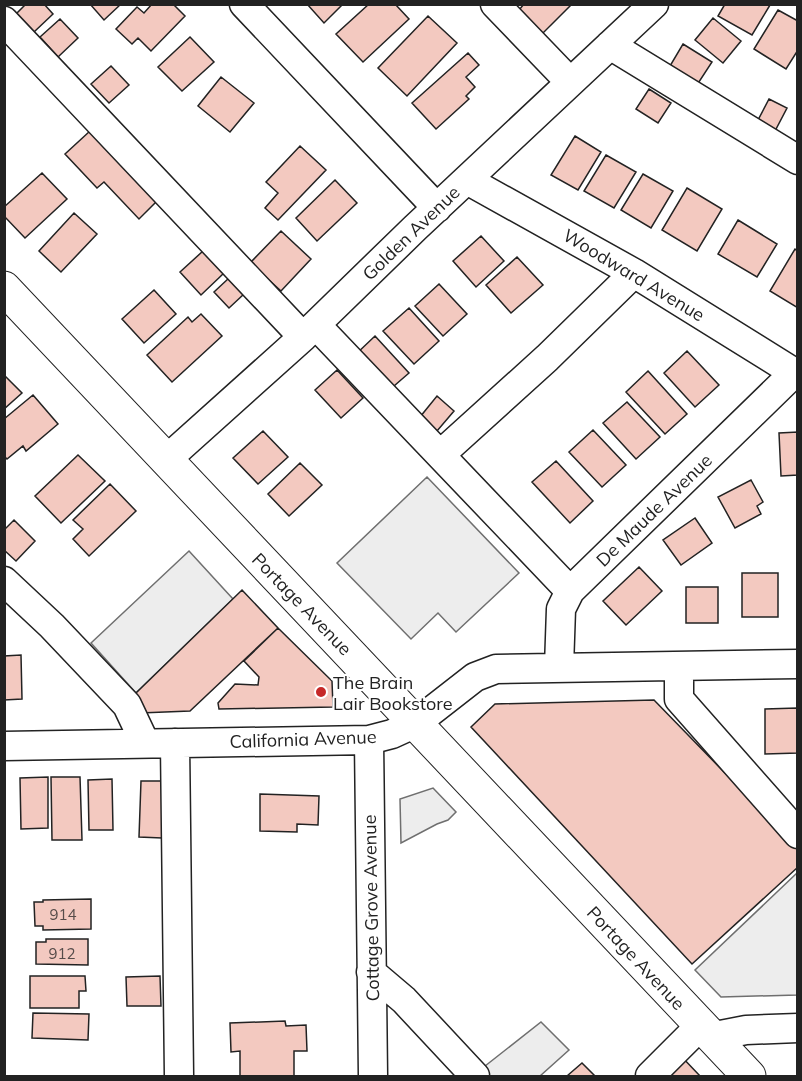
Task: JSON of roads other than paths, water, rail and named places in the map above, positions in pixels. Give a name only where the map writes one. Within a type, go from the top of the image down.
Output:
[{"type":"main road","name":"Portage Avenue","points":[[4,288],[749,1077]]},
{"type":"street","points":[[244,4],[437,208]]},
{"type":"street","points":[[495,4],[570,82]]},
{"type":"street","name":"Golden Avenue","points":[[165,460],[310,331],[654,4]]},
{"type":"street","points":[[4,21],[310,331],[441,454],[570,591]]},
{"type":"street","points":[[610,45],[798,160]]},
{"type":"street","name":"Woodward Avenue","points":[[467,180],[634,273],[796,374]]},
{"type":"street","points":[[441,454],[547,358],[634,273]]},
{"type":"street","name":"De Maude Avenue","points":[[559,667],[561,609],[570,591],[796,374]]},
{"type":"street","points":[[4,581],[52,626],[127,705],[145,743]]},
{"type":"street","name":"California Avenue","points":[[4,746],[369,740],[392,735],[416,723],[475,677],[496,669],[798,664]]},
{"type":"street","points":[[679,667],[679,699],[798,834]]},
{"type":"street","name":"Cottage Grove Avenue","points":[[369,740],[373,1077]]},
{"type":"street","points":[[176,743],[179,1077]]},
{"type":"street","points":[[372,972],[404,1000],[475,1077]]},
{"type":"street","points":[[650,1077],[705,1031],[798,1028]]},
{"type":"place","name":"The Brain Lair Bookstore","points":[[321,692]]}]
